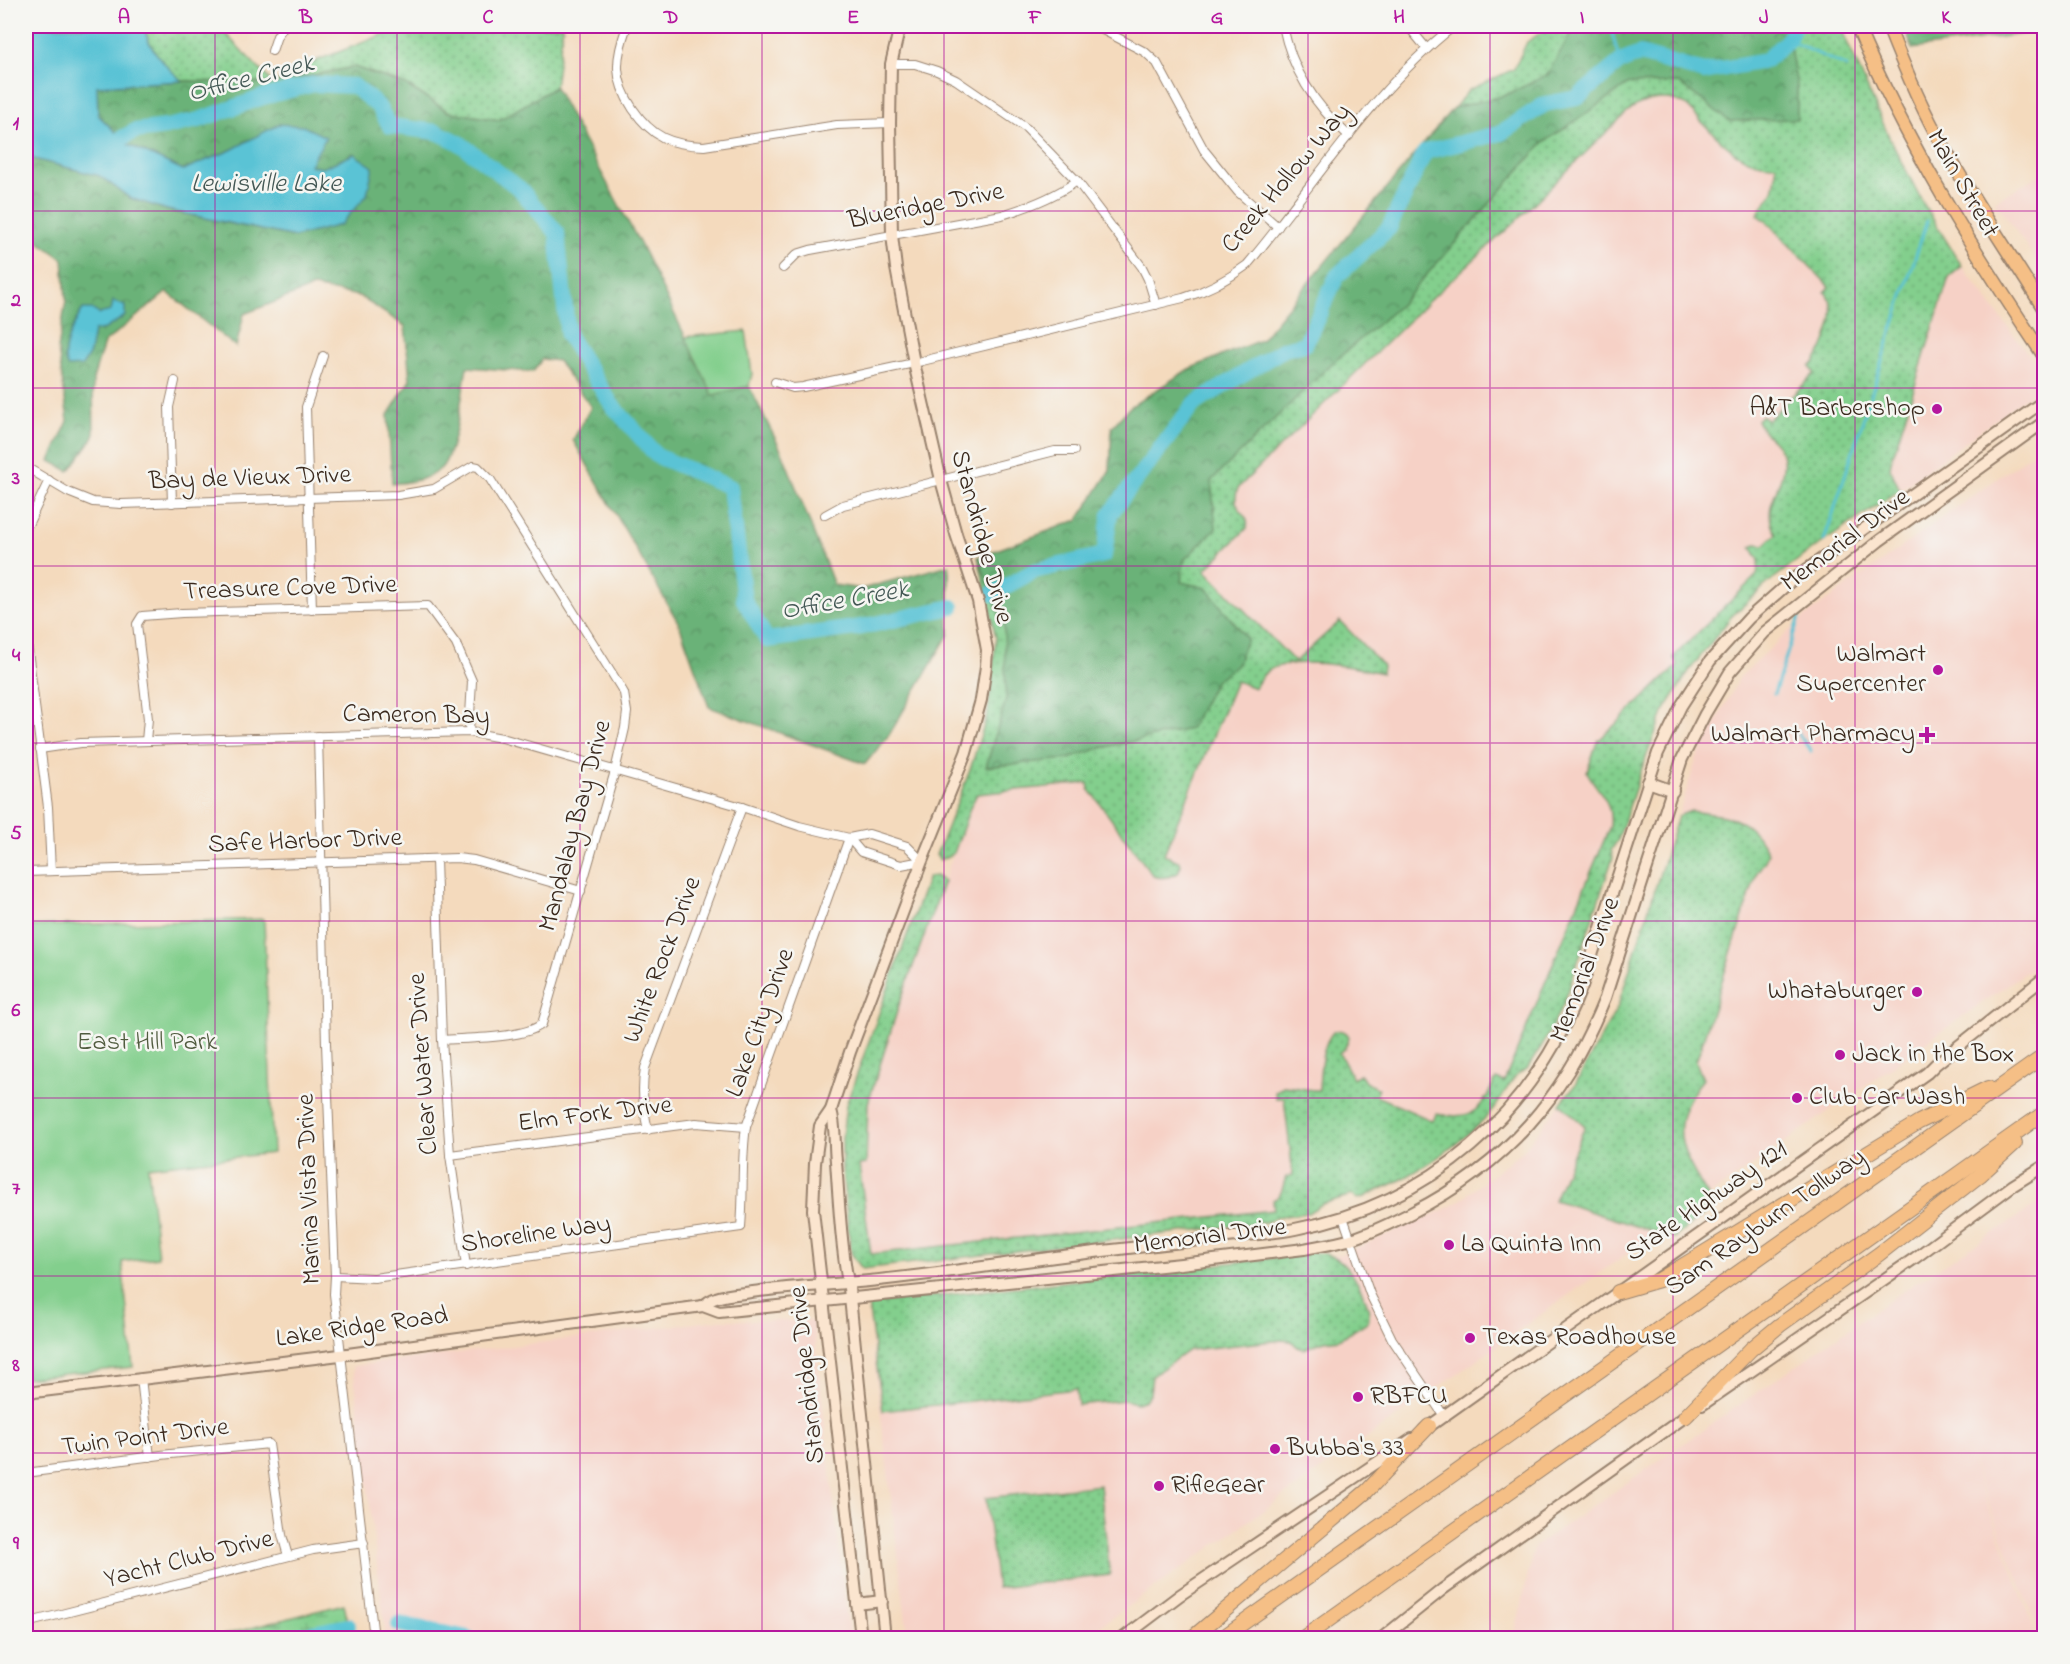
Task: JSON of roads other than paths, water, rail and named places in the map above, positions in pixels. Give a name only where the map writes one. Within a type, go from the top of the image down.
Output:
[{"type":"highway","name":"Sam Rayburn Tollway","points":[[1222,1638],[2044,1056]]},
{"type":"highway","points":[[1618,1292],[1659,1280],[1919,1122],[2027,1068]]},
{"type":"highway","points":[[1685,1417],[1751,1349],[1971,1182],[2044,1114]]},
{"type":"highway","points":[[1303,1638],[2044,1114]]},
{"type":"highway","points":[[1191,1638],[1367,1491],[1429,1426]]},
{"type":"main road","name":"Main Street","points":[[1857,26],[1914,147],[1982,262],[2044,356]]},
{"type":"main road","name":"Main Street","points":[[1888,26],[1925,112],[1943,147],[2044,309]]},
{"type":"street","points":[[272,51],[277,36],[284,26]]},
{"type":"street","points":[[627,26],[618,59],[622,93],[642,122],[660,137],[684,145],[704,146],[837,124],[890,123]]},
{"type":"street","name":"Standridge Drive","points":[[861,1638],[813,1210],[815,1163],[820,1126],[831,1110],[850,1052],[922,861],[966,753],[981,700],[987,650],[978,601],[941,480],[899,288],[892,235],[890,123],[891,64],[900,26]]},
{"type":"street","points":[[1095,26],[1145,52],[1157,63],[1204,150],[1238,192],[1278,227]]},
{"type":"street","points":[[1283,26],[1297,70],[1305,85],[1318,105],[1349,136]]},
{"type":"street","points":[[1408,26],[1427,49]]},
{"type":"street","name":"Creek Hollow Way","points":[[775,382],[793,388],[803,387],[914,363],[1156,305],[1203,292],[1232,277],[1247,265],[1387,91],[1427,49],[1454,26]]},
{"type":"street","points":[[891,64],[915,64],[956,80],[1026,128],[1077,181],[1142,267],[1156,305]]},
{"type":"street","name":"Blueridge Drive","points":[[783,268],[797,254],[810,250],[1022,209],[1061,192],[1077,181]]},
{"type":"street","points":[[312,610],[306,407],[323,356]]},
{"type":"street","points":[[172,503],[169,407],[174,381]]},
{"type":"street","name":"Memorial Drive","points":[[821,1285],[1293,1229],[1343,1217],[1378,1204],[1416,1186],[1445,1167],[1494,1125],[1534,1077],[1553,1049],[1582,986],[1659,753],[1681,706],[1710,661],[1749,618],[1792,580],[2044,401]]},
{"type":"street","name":"Memorial Drive","points":[[823,1302],[1304,1249],[1350,1239],[1394,1221],[1438,1199],[1481,1169],[1514,1140],[1540,1112],[1566,1077],[1591,1034],[1605,998],[1682,759],[1730,672],[1765,632],[1879,541],[2044,422]]},
{"type":"street","points":[[825,515],[843,505],[1055,451],[1074,452]]},
{"type":"street","name":"Bay de Vieux Drive","points":[[26,467],[68,492],[93,502],[121,504],[309,499],[418,493],[434,489],[473,466],[478,467]]},
{"type":"street","name":"Mandalay Bay Drive","points":[[442,1040],[514,1034],[533,1030],[542,1024],[615,771],[627,712],[624,693],[490,479],[478,467]]},
{"type":"street","points":[[26,529],[49,480]]},
{"type":"street","points":[[1914,493],[1925,509]]},
{"type":"street","name":"Treasure Cove Drive","points":[[146,741],[148,719],[137,624],[142,616],[428,606],[456,644],[472,681],[469,732]]},
{"type":"street","points":[[26,634],[48,807],[51,871]]},
{"type":"street","name":"Cameron Bay","points":[[40,749],[81,743],[469,732],[502,738],[742,807],[799,826],[849,838],[869,834],[907,846],[922,861]]},
{"type":"street","name":"Marina Vista Drive","points":[[318,736],[334,1294],[374,1638]]},
{"type":"street","points":[[1648,782],[1673,790]]},
{"type":"street","name":"White Rock Drive","points":[[648,1130],[642,1087],[645,1068],[742,807]]},
{"type":"street","name":"Cameron Bay","points":[[849,838],[861,852],[901,865],[922,861]]},
{"type":"street","name":"Lake City Drive","points":[[741,1227],[742,1165],[746,1127],[849,838]]},
{"type":"street","name":"Safe Harbor Drive","points":[[26,872],[457,858],[474,860],[581,891]]},
{"type":"street","name":"Clear Water Drive","points":[[436,860],[442,1040],[450,1155],[466,1266]]},
{"type":"street","name":"State Highway 121","points":[[1123,1638],[1180,1595],[1444,1416],[1927,1073],[2044,978]]},
{"type":"street","name":"Standridge Drive","points":[[831,1110],[835,1123],[834,1140],[840,1219],[885,1638]]},
{"type":"street","name":"Elm Fork Drive","points":[[450,1155],[696,1123],[746,1127]]},
{"type":"street","points":[[1382,1638],[1443,1589],[1685,1417],[1915,1258],[2012,1186],[2044,1167]]},
{"type":"street","points":[[1343,1217],[1370,1294],[1392,1339],[1444,1416]]},
{"type":"street","name":"Shoreline Way","points":[[335,1276],[374,1278],[741,1227]]},
{"type":"street","name":"Lake Ridge Road","points":[[704,1306],[714,1298],[821,1285]]},
{"type":"street","name":"Lake Ridge Road","points":[[26,1393],[340,1355],[704,1306],[719,1312],[823,1302]]},
{"type":"street","points":[[141,1378],[150,1457]]},
{"type":"street","name":"Twin Point Drive","points":[[26,1473],[269,1444],[282,1535],[288,1556]]},
{"type":"street","name":"Yacht Club Drive","points":[[27,1623],[288,1556],[364,1543]]},
{"type":"street","points":[[857,1604],[882,1601]]},
{"type":"street","points":[[26,1608],[27,1623]]},
{"type":"water","name":"Lewisville Lake","points":[[26,26],[144,26],[153,49],[182,81],[97,86],[98,115],[129,145],[183,170],[231,150],[279,124],[303,126],[326,137],[310,165],[322,168],[354,154],[373,167],[367,195],[340,225],[295,237],[167,210],[130,198],[100,176],[26,157]]},
{"type":"water","points":[[113,301],[125,306],[125,316],[105,329],[94,331],[90,353],[82,366],[68,367],[65,361],[66,346],[83,309],[92,309],[99,314],[111,311]]},
{"type":"waterway","points":[[1610,26],[1620,62]]},
{"type":"waterway","name":"Office Creek","points":[[992,594],[1034,571],[1104,555],[1110,514],[1194,404],[1284,349],[1305,344],[1337,276],[1389,228],[1425,152],[1501,133],[1545,104],[1577,98],[1620,62],[1640,54],[1704,72],[1765,61],[1788,40],[1794,26]]},
{"type":"waterway","points":[[1788,40],[1847,67]]},
{"type":"waterway","name":"Office Creek","points":[[105,153],[122,138],[135,131],[199,120],[263,97],[314,84],[354,86],[378,106],[390,126],[437,132],[458,142],[520,189],[557,233],[568,336],[612,405],[657,456],[730,487],[744,600],[767,640],[862,627],[952,607]]},
{"type":"waterway","points":[[1824,541],[1927,221]]},
{"type":"waterway","points":[[1774,694],[1802,608]]},
{"type":"waterway","points":[[1797,732],[1811,751]]},
{"type":"waterway","points":[[399,1624],[468,1638]]},
{"type":"waterway","points":[[287,1638],[348,1626]]},
{"type":"place","name":"A&T Barbershop","points":[[1937,409]]},
{"type":"place","name":"Walmart Supercenter","points":[[1938,670]]},
{"type":"place","name":"Walmart Pharmacy","points":[[1927,735]]},
{"type":"place","name":"Whataburger","points":[[1917,992]]},
{"type":"place","name":"Jack in the Box","points":[[1840,1055]]},
{"type":"place","name":"Club Car Wash","points":[[1797,1098]]},
{"type":"place","name":"La Quinta Inn","points":[[1449,1245]]},
{"type":"place","name":"Texas Roadhouse","points":[[1470,1338]]},
{"type":"place","name":"RBFCU","points":[[1358,1397]]},
{"type":"place","name":"Bubba's 33","points":[[1275,1449]]},
{"type":"place","name":"RifleGear","points":[[1159,1486]]},
{"type":"park label","name":"East Hill Park","points":[[147,1043]]}]
